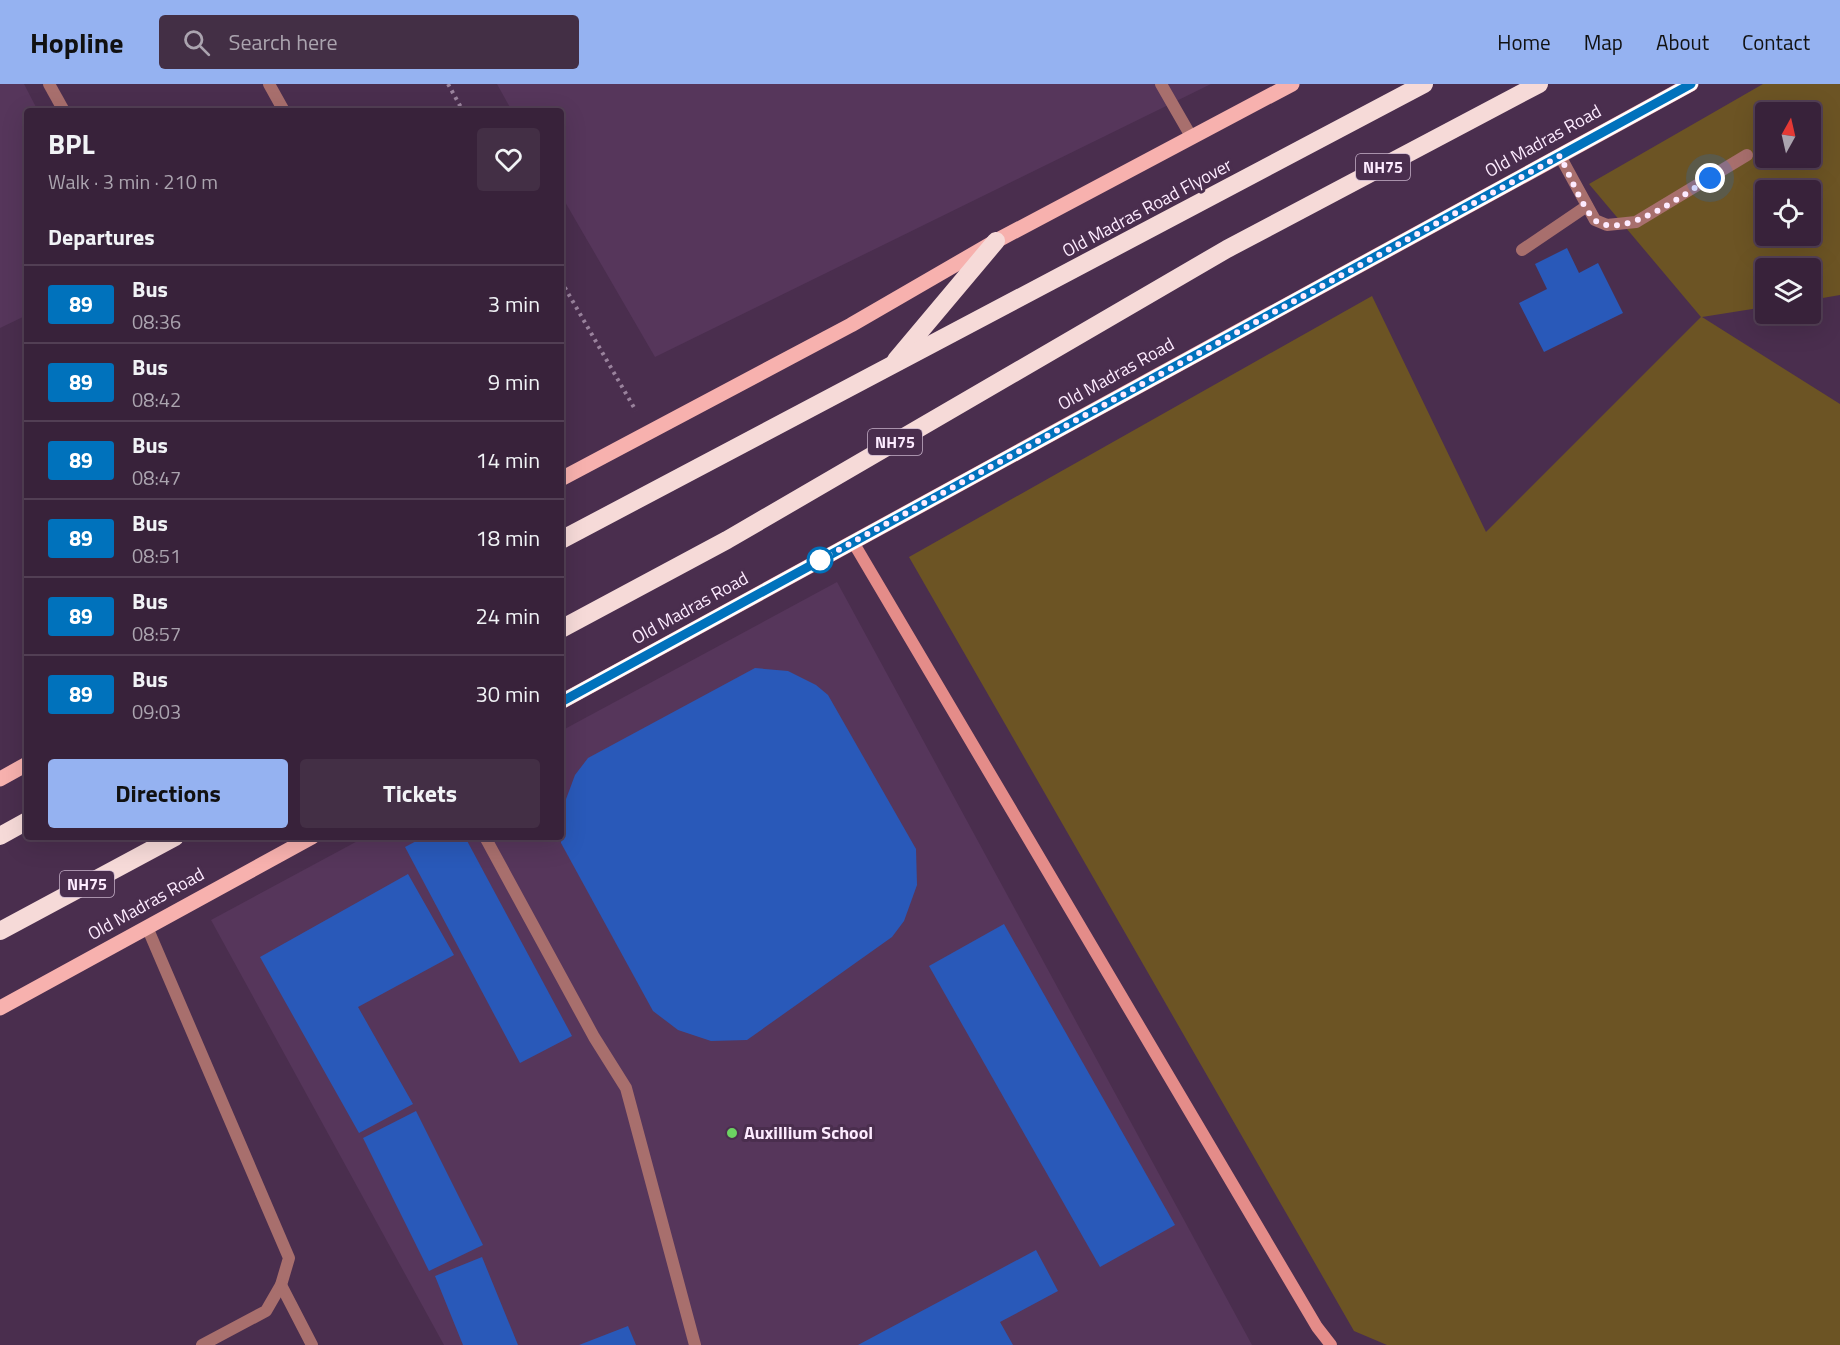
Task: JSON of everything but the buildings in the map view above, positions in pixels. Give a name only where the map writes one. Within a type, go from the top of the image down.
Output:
[{"type":"highway","name":"Old Madras Road Flyover","points":[[889,368],[1424,84]]},
{"type":"highway","name":"NH75","points":[[564,627],[727,540],[1227,249],[1539,84]]},
{"type":"highway","points":[[564,538],[889,368],[996,241]]},
{"type":"highway","points":[[0,836],[24,823]]},
{"type":"highway","name":"NH75","points":[[0,931],[169,840]]},
{"type":"main road","points":[[564,477],[878,310],[996,241],[1292,84]]},
{"type":"main road","name":"Old Madras Road","points":[[564,700],[1691,84]]},
{"type":"main road","points":[[0,779],[24,766]]},
{"type":"main road","name":"Old Madras Road","points":[[0,1008],[306,840]]},
{"type":"street","points":[[853,542],[1305,1306],[1331,1345]]},
{"type":"lane","points":[[49,84],[62,108]]},
{"type":"lane","points":[[269,84],[282,108]]},
{"type":"lane","points":[[1161,84],[1192,138]]},
{"type":"lane","points":[[1560,156],[1595,220],[1607,225],[1636,222],[1747,155]]},
{"type":"lane","points":[[1522,249],[1587,207]]},
{"type":"lane","points":[[487,840],[594,1037],[626,1088],[695,1345]]},
{"type":"lane","points":[[147,927],[289,1257],[281,1285],[266,1311],[202,1345]]},
{"type":"lane","points":[[281,1285],[312,1345]]},
{"type":"path","points":[[448,84],[461,108]]},
{"type":"path","points":[[564,286],[648,432]]},
{"type":"shaded area","points":[[0,84],[24,84],[36,108],[24,108],[24,316],[0,328]]},
{"type":"shaded area","points":[[497,84],[1211,84],[655,357],[564,200],[564,108],[510,108]]},
{"type":"shaded area","points":[[1763,84],[1840,84],[1840,295],[1821,298],[1821,258],[1755,258],[1755,309],[1702,317],[1840,404],[1840,1345],[1387,1345],[1354,1331],[909,557],[1372,296],[1486,532],[1701,317],[1589,184]]},
{"type":"shaded area","name":"Auxillium School","points":[[837,582],[1252,1345],[444,1345],[211,920],[359,840],[564,840],[564,729]]},
{"type":"bus line","name":"89","points":[[564,700],[1691,84]]},
{"type":"place","name":"Auxillium School","points":[[732,1133]]},
{"type":"route","points":[[820,560],[1560,156],[1595,220],[1607,225],[1636,222],[1710,178]]}]
